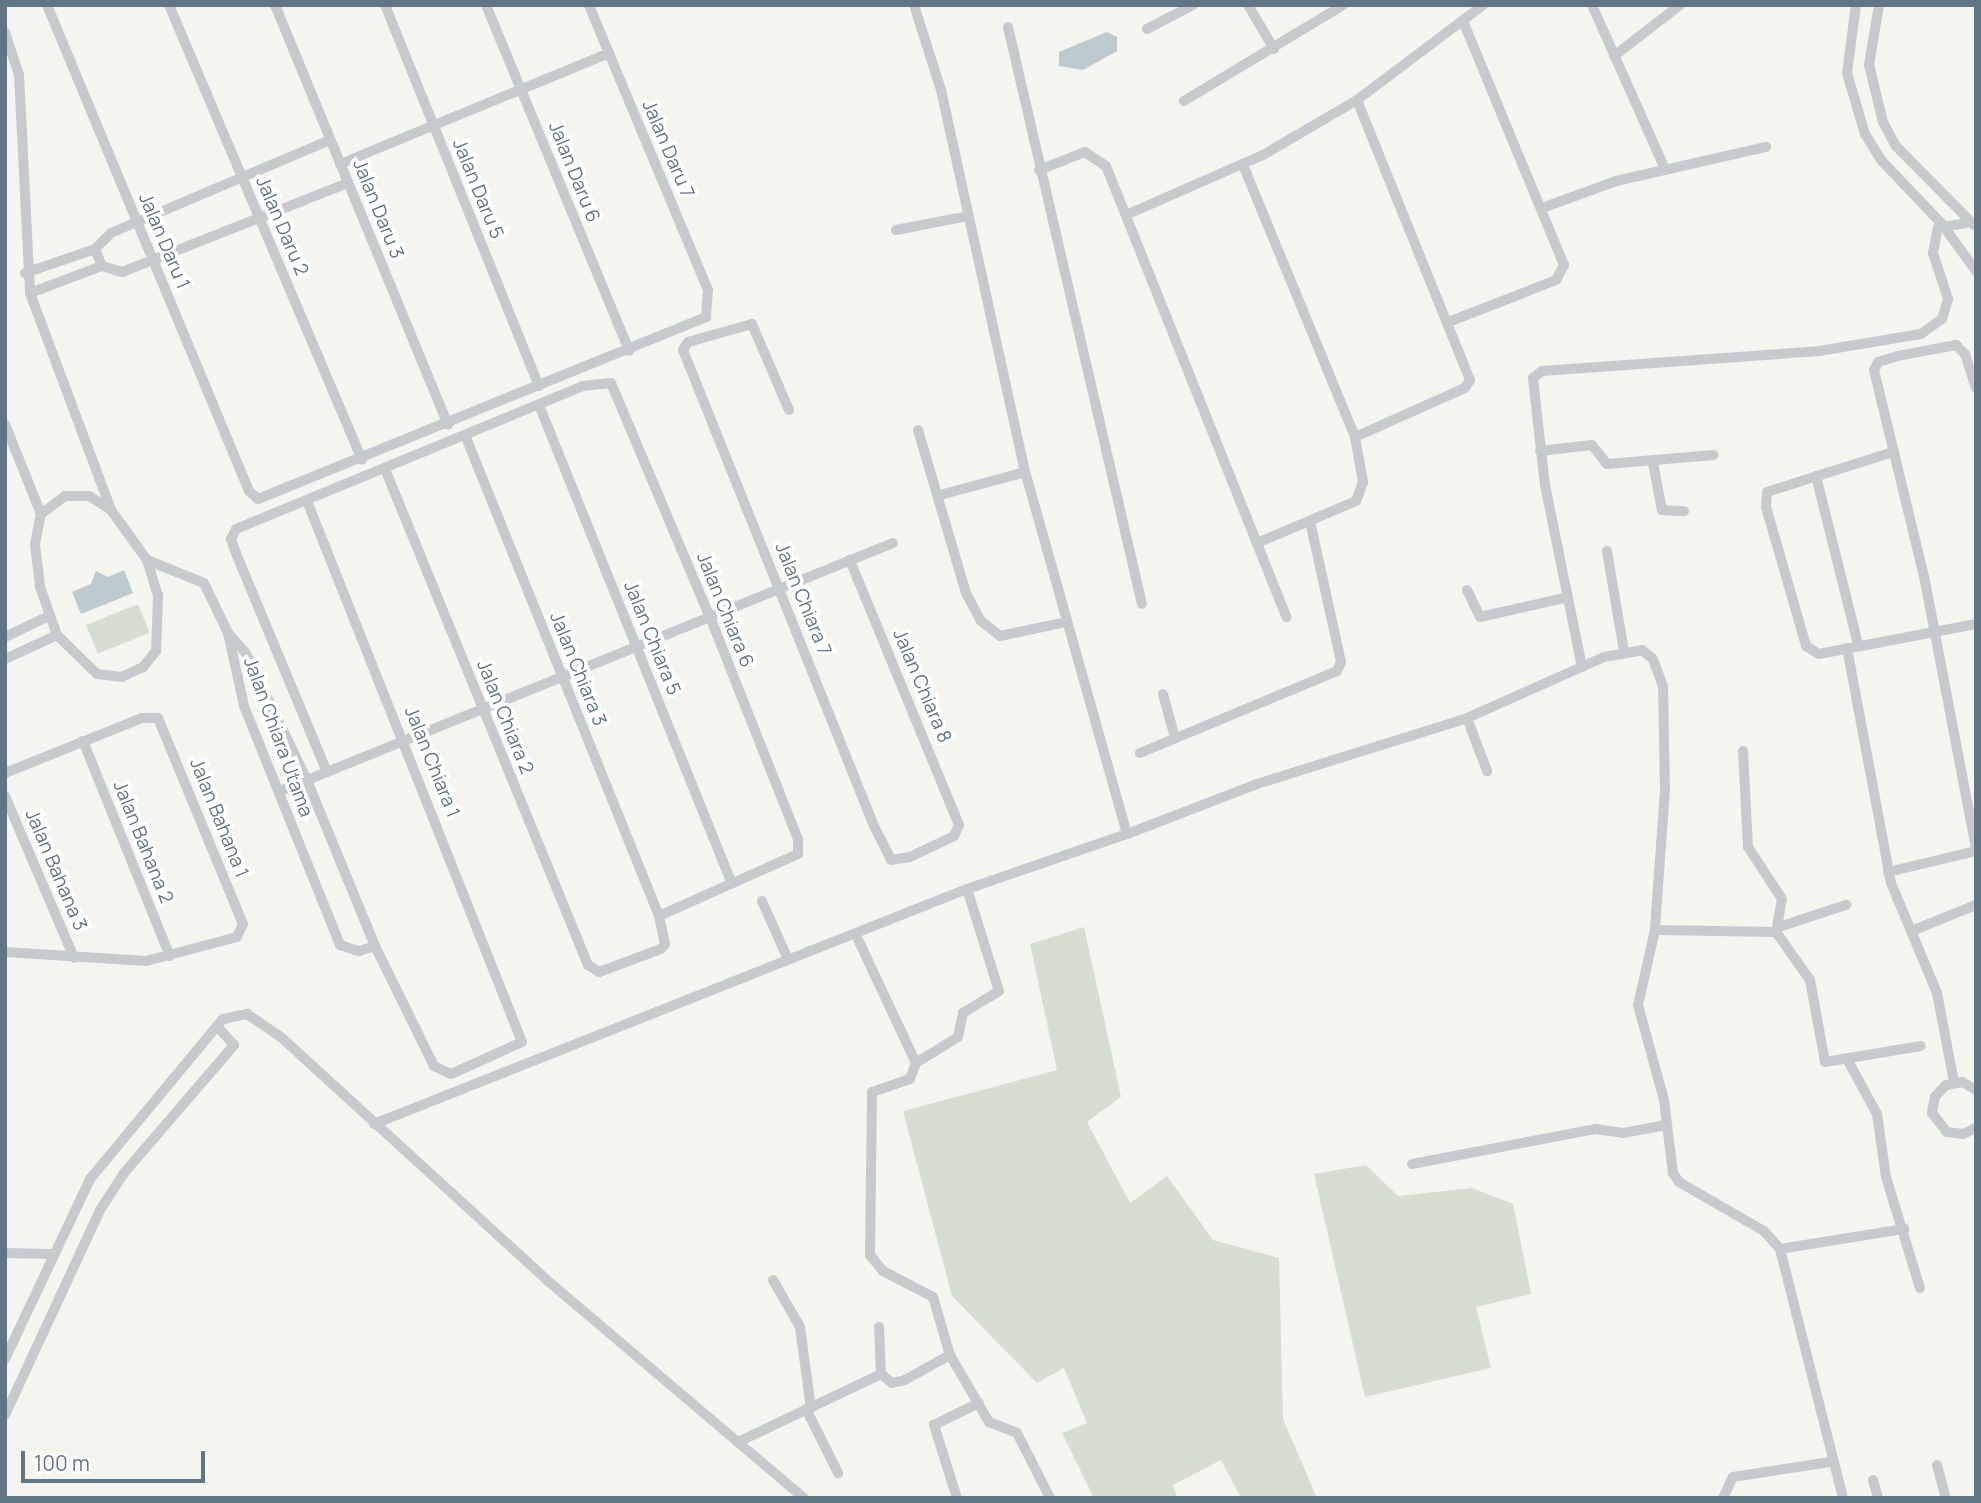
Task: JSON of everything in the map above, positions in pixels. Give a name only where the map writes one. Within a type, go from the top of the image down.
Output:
[{"type":"street","name":"Jalan Daru 1","points":[[47,5],[249,491],[258,499],[362,460]]},
{"type":"street","name":"Jalan Daru 2","points":[[169,5],[362,460]]},
{"type":"street","name":"Jalan Daru 3","points":[[275,5],[448,425]]},
{"type":"street","name":"Jalan Daru 5","points":[[385,5],[539,386]]},
{"type":"street","name":"Jalan Daru 6","points":[[486,5],[629,351]]},
{"type":"street","name":"Jalan Daru 7","points":[[589,5],[708,290],[710,308],[692,326],[629,351]]},
{"type":"street","points":[[914,5],[941,90],[1025,472],[1127,834]]},
{"type":"street","points":[[1147,30],[1175,9],[1193,5]]},
{"type":"street","points":[[1248,5],[1274,49]]},
{"type":"street","points":[[1184,101],[1343,5]]},
{"type":"street","points":[[1126,215],[1243,165],[1357,100],[1464,23],[1483,5]]},
{"type":"street","points":[[1592,5],[1665,169]]},
{"type":"street","points":[[1614,56],[1680,5]]},
{"type":"street","points":[[1856,5],[1847,73],[1865,134],[1881,160],[1942,224],[1976,271]]},
{"type":"street","points":[[1879,5],[1869,65],[1883,122],[1896,146],[1974,225]]},
{"type":"street","points":[[1451,321],[1562,274],[1564,265],[1464,23]]},
{"type":"street","points":[[1008,27],[1142,604]]},
{"type":"street","points":[[5,32],[19,75],[25,273],[30,293],[111,510],[147,560],[158,595],[160,629],[156,651],[143,667],[122,677],[97,674],[57,635],[47,617],[35,544],[41,514],[5,424]]},
{"type":"street","points":[[340,164],[609,53]]},
{"type":"street","points":[[1355,437],[1465,388],[1469,370],[1451,321],[1357,100]]},
{"type":"street","points":[[25,273],[95,248],[111,233],[330,140]]},
{"type":"street","points":[[1542,208],[1665,169],[1766,147]]},
{"type":"street","points":[[1040,170],[1085,152],[1096,154],[1126,215],[1286,617]]},
{"type":"street","points":[[1243,165],[1355,437],[1361,494],[1356,501],[1257,543]]},
{"type":"street","points":[[30,293],[102,266],[122,272],[348,183]]},
{"type":"street","points":[[896,230],[968,216]]},
{"type":"street","points":[[1942,224],[1974,225]]},
{"type":"street","points":[[1582,667],[1540,451],[1532,391],[1533,378],[1542,371],[1819,351],[1925,332],[1942,319],[1948,299],[1933,253],[1942,224]]},
{"type":"street","points":[[95,248],[102,266]]},
{"type":"street","name":"Jalan Chiara 7","points":[[789,410],[752,324],[688,342],[683,350],[891,860]]},
{"type":"street","points":[[1888,872],[1976,850],[1934,629],[1874,380],[1878,362],[1956,345],[1965,354],[1976,388]]},
{"type":"street","points":[[362,460],[629,351]]},
{"type":"street","name":"Jalan Chiara 6","points":[[539,405],[583,386],[611,383],[710,617],[798,839],[798,854],[732,884]]},
{"type":"street","points":[[307,501],[539,405]]},
{"type":"street","name":"Jalan Chiara 5","points":[[539,405],[732,884]]},
{"type":"street","points":[[918,430],[940,495],[966,593],[981,621],[1000,636],[1066,622]]},
{"type":"street","name":"Jalan Chiara 3","points":[[465,435],[659,916],[665,944],[661,949],[599,972]]},
{"type":"street","points":[[1540,451],[1592,445],[1606,464],[1653,463],[1714,455]]},
{"type":"street","points":[[1893,452],[1767,492],[1766,507],[1806,646],[1819,654],[1934,629],[1976,624]]},
{"type":"street","points":[[1653,463],[1659,505],[1684,511]]},
{"type":"street","name":"Jalan Chiara 2","points":[[385,469],[588,965],[599,972]]},
{"type":"street","points":[[940,495],[1025,472]]},
{"type":"street","points":[[1816,477],[1858,645]]},
{"type":"street","points":[[41,514],[76,494],[111,510]]},
{"type":"street","name":"Jalan Chiara Utama","points":[[307,501],[236,529],[231,539],[327,772]]},
{"type":"street","name":"Jalan Chiara 1","points":[[307,501],[522,1037],[513,1049],[440,1073]]},
{"type":"street","points":[[1140,753],[1337,671],[1341,662],[1310,521]]},
{"type":"street","points":[[280,791],[893,543]]},
{"type":"street","points":[[1607,551],[1624,651]]},
{"type":"street","points":[[147,560],[204,583],[228,633]]},
{"type":"street","name":"Jalan Chiara 8","points":[[850,560],[959,825],[954,836],[891,860]]},
{"type":"street","points":[[1467,590],[1480,617],[1568,597]]},
{"type":"street","points":[[5,637],[47,617]]},
{"type":"street","name":"Jalan Chiara Utama","points":[[228,633],[245,652],[307,780],[375,946],[440,1073]]},
{"type":"street","name":"Jalan Chiara Utama","points":[[228,633],[239,687],[340,945],[359,951],[375,946]]},
{"type":"street","points":[[5,659],[57,635]]},
{"type":"street","points":[[1846,648],[1888,872],[1914,930],[1937,993],[1954,1082]]},
{"type":"street","points":[[374,1124],[967,889],[1127,834],[1256,784],[1467,718],[1582,667],[1624,651],[1642,650],[1653,659],[1663,686],[1665,789],[1655,930],[1638,1005],[1679,1182],[1764,1231],[1780,1249],[1830,1461],[1843,1498]]},
{"type":"street","points":[[239,687],[250,678],[259,681]]},
{"type":"street","points":[[1163,694],[1175,737]]},
{"type":"street","name":"Jalan Bahana 1","points":[[83,741],[142,718],[158,718],[243,923],[242,933],[170,956]]},
{"type":"street","points":[[1467,718],[1487,771]]},
{"type":"street","points":[[5,773],[83,741]]},
{"type":"street","name":"Jalan Bahana 2","points":[[83,741],[170,956]]},
{"type":"street","points":[[1743,751],[1748,847],[1777,886],[1777,930],[1810,980],[1823,1059],[1847,1059],[1921,1046]]},
{"type":"street","name":"Jalan Bahana 3","points":[[5,796],[74,958]]},
{"type":"street","points":[[659,916],[732,884]]},
{"type":"street","points":[[967,889],[999,991],[964,1013],[958,1037],[916,1063],[910,1079],[872,1092],[870,1255],[883,1271],[933,1297],[950,1355],[989,1422],[1017,1433],[1050,1498]]},
{"type":"street","points":[[762,901],[788,959]]},
{"type":"street","points":[[1655,930],[1777,930],[1846,905]]},
{"type":"street","points":[[1914,930],[1976,905]]},
{"type":"street","points":[[856,935],[916,1063]]},
{"type":"street","points":[[5,952],[128,961],[170,956]]},
{"type":"street","points":[[5,1359],[51,1254],[90,1179],[220,1022],[247,1014],[268,1026],[374,1124],[804,1498]]},
{"type":"street","points":[[5,1415],[100,1210],[124,1173],[230,1052],[231,1038],[220,1022]]},
{"type":"street","points":[[1847,1059],[1877,1114],[1886,1177],[1920,1288]]},
{"type":"street","points":[[1974,1085],[1954,1082],[1935,1097],[1935,1121],[1955,1134],[1976,1128]]},
{"type":"street","points":[[1412,1164],[1595,1129],[1623,1133],[1666,1125]]},
{"type":"street","points":[[1780,1249],[1904,1229]]},
{"type":"street","points":[[5,1253],[51,1254]]},
{"type":"street","points":[[773,1280],[800,1327],[808,1409],[838,1474]]},
{"type":"street","points":[[879,1327],[881,1374],[892,1383],[905,1380],[950,1355]]},
{"type":"street","points":[[738,1442],[881,1374]]},
{"type":"street","points":[[957,1498],[934,1425],[979,1403]]},
{"type":"street","points":[[1723,1498],[1725,1484],[1733,1477],[1830,1461]]},
{"type":"street","points":[[1937,1465],[1946,1498]]},
{"type":"street","points":[[1873,1480],[1878,1498]]},
{"type":"shaded area","points":[[1107,32],[1117,37],[1117,51],[1083,70],[1059,66],[1059,52]]},
{"type":"shaded area","points":[[124,570],[133,593],[81,614],[72,592],[91,584],[96,571],[108,577]]},
{"type":"shaded area","points":[[138,604],[150,633],[98,654],[86,625]]},
{"type":"shaded area","points":[[1084,927],[1121,1097],[1087,1122],[1130,1203],[1167,1176],[1213,1240],[1279,1258],[1283,1419],[1317,1498],[1241,1498],[1221,1460],[1173,1485],[1177,1498],[1094,1498],[1062,1433],[1087,1423],[1064,1368],[1037,1383],[952,1296],[903,1111],[1057,1070],[1030,944]]},
{"type":"shaded area","points":[[1366,1165],[1398,1196],[1472,1188],[1513,1204],[1531,1294],[1476,1307],[1491,1368],[1365,1397],[1314,1174]]}]
